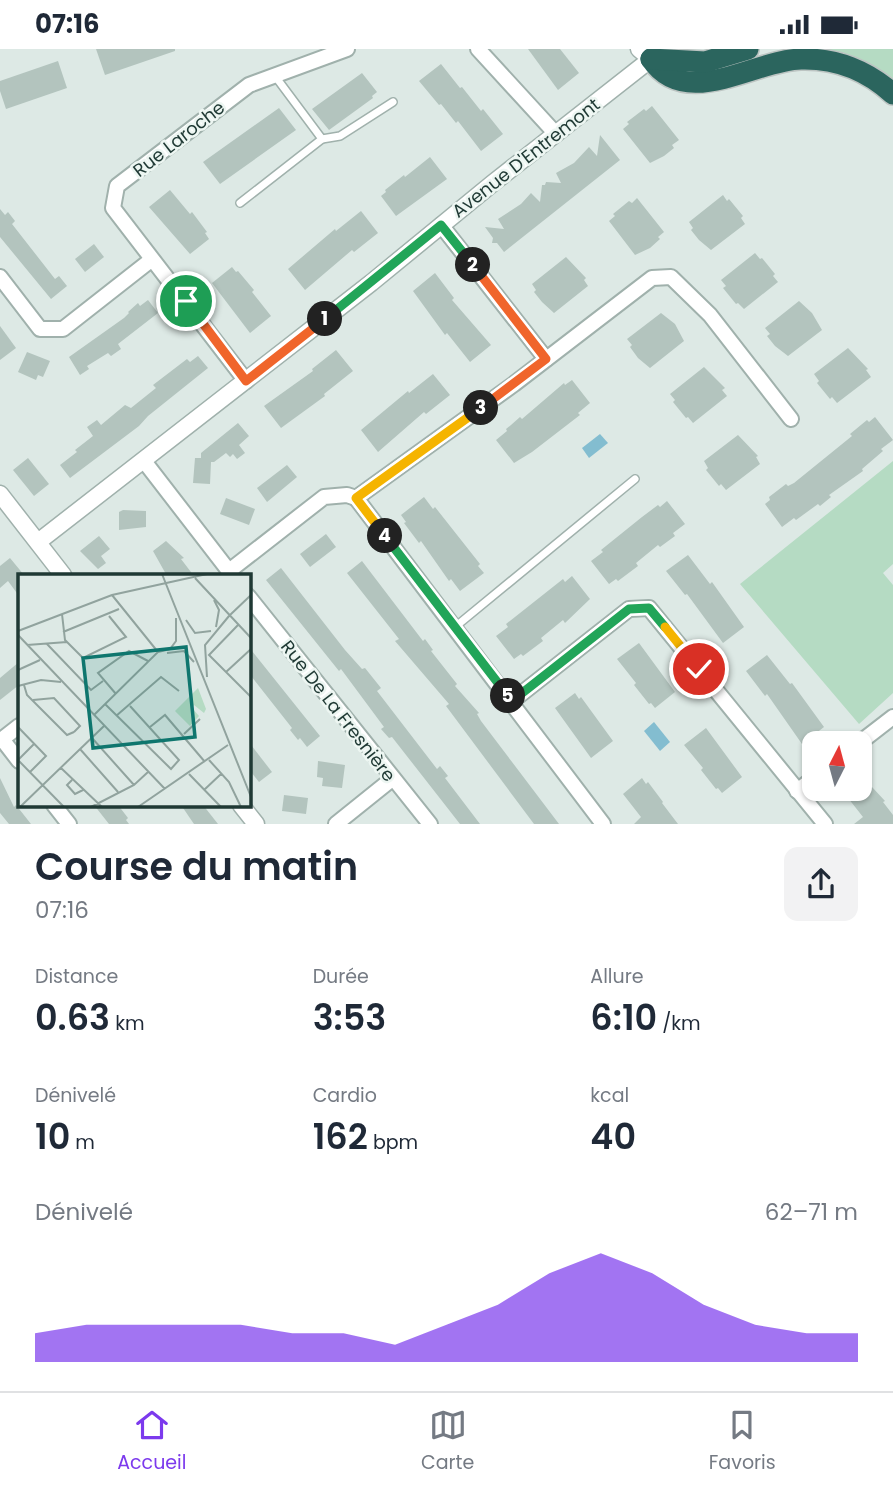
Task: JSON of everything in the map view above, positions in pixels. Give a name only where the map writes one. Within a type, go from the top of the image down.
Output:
[{"type":"highway","points":[[643,52],[705,62],[735,51]]},
{"type":"highway","points":[[643,52],[657,69],[684,83],[703,83],[798,59],[830,60],[875,78],[893,94]]},
{"type":"street","name":"Rue Laroche","points":[[246,381],[113,208],[117,186],[249,85],[347,49]]},
{"type":"street","points":[[478,49],[556,134]]},
{"type":"street","name":"Avenue D'Entremont","points":[[38,542],[371,283],[556,134],[643,52]]},
{"type":"street","points":[[441,225],[546,359]]},
{"type":"street","points":[[0,277],[40,329],[62,329],[151,260]]},
{"type":"street","points":[[356,498],[652,278],[670,277],[710,315],[791,419]]},
{"type":"street","points":[[144,461],[231,573],[324,497],[346,495],[356,498],[604,824]]},
{"type":"street","points":[[0,494],[62,574]]},
{"type":"street","name":"Rue De La Fresnière","points":[[250,599],[430,824]]},
{"type":"street","points":[[512,701],[629,609],[649,608],[825,824]]},
{"type":"street","points":[[872,733],[893,717]]},
{"type":"street","points":[[18,727],[1,740],[18,760]]},
{"type":"street","points":[[336,824],[392,779]]},
{"type":"street","points":[[797,791],[802,787]]},
{"type":"street","points":[[56,807],[69,824]]},
{"type":"street","points":[[243,807],[256,824]]},
{"type":"lane","points":[[275,76],[322,139]]},
{"type":"lane","points":[[240,203],[322,139],[340,136],[393,102]]},
{"type":"lane","points":[[455,627],[635,479]]},
{"type":"green space","points":[[821,49],[893,49],[893,83],[860,60]]},
{"type":"green space","points":[[893,461],[893,564],[883,573],[893,585],[893,693],[859,724],[740,584]]},
{"type":"water","points":[[600,434],[608,443],[589,458],[582,448]]},
{"type":"water","points":[[654,722],[670,742],[660,751],[644,731]]},
{"type":"building","points":[[96,49],[175,49],[175,51],[105,75]]},
{"type":"building","points":[[528,49],[560,49],[579,73],[558,90]]},
{"type":"building","points":[[58,61],[67,88],[6,109],[0,81]]},
{"type":"building","points":[[441,64],[503,134],[481,151],[458,121],[456,123],[419,81]]},
{"type":"building","points":[[362,73],[377,92],[373,98],[329,130],[312,109]]},
{"type":"building","points":[[652,106],[679,140],[664,156],[650,163],[623,129],[629,124],[627,122]]},
{"type":"building","points":[[279,108],[296,130],[220,184],[203,162]]},
{"type":"building","points":[[600,135],[620,160],[504,252],[497,243],[492,243],[493,238],[485,227],[504,229],[498,219],[521,204],[531,193],[540,202],[542,185],[546,182],[561,183],[556,173],[574,163],[589,147],[597,156]]},
{"type":"building","points":[[430,157],[447,179],[396,216],[381,196],[385,190]]},
{"type":"building","points":[[170,190],[207,232],[205,233],[209,239],[190,254],[149,207]]},
{"type":"building","points":[[723,195],[743,216],[741,218],[745,224],[711,250],[691,230],[693,228],[689,222]]},
{"type":"building","points":[[637,198],[664,232],[650,248],[635,255],[609,221],[615,216],[613,214]]},
{"type":"building","points":[[0,209],[5,215],[8,212],[15,221],[12,224],[55,279],[59,276],[67,286],[51,299],[0,237]]},
{"type":"building","points":[[361,211],[378,233],[354,252],[352,250],[305,290],[288,269]]},
{"type":"building","points":[[94,244],[104,257],[85,272],[75,259]]},
{"type":"building","points":[[755,253],[775,274],[773,276],[778,282],[744,309],[736,304],[723,288],[726,286],[721,280]]},
{"type":"building","points":[[566,257],[586,278],[584,280],[588,286],[554,313],[534,292],[536,290],[532,284]]},
{"type":"building","points":[[232,267],[254,290],[252,292],[271,316],[250,333],[212,283]]},
{"type":"building","points":[[435,273],[454,298],[452,300],[491,345],[470,362],[447,333],[445,335],[413,291]]},
{"type":"building","points":[[148,300],[158,313],[118,344],[121,349],[111,356],[108,353],[87,366],[89,369],[80,375],[69,357],[124,318],[138,303],[140,306]]},
{"type":"building","points":[[799,301],[812,313],[822,330],[788,356],[775,346],[767,336],[770,334],[765,328]]},
{"type":"building","points":[[661,313],[675,324],[684,341],[650,368],[638,358],[627,339]]},
{"type":"building","points":[[0,326],[16,348],[0,360]]},
{"type":"building","points":[[848,348],[868,369],[866,370],[871,377],[837,403],[832,397],[830,399],[817,383],[819,381],[814,374]]},
{"type":"building","points":[[336,350],[353,371],[324,394],[325,396],[281,428],[264,406],[313,371],[312,369]]},
{"type":"building","points":[[27,352],[50,361],[43,377],[38,375],[36,380],[18,372]]},
{"type":"building","points":[[198,356],[208,368],[139,426],[70,478],[60,465],[93,436],[87,427],[97,420],[101,425],[125,405],[131,408],[156,388],[153,385],[187,359],[190,362]]},
{"type":"building","points":[[704,367],[725,388],[722,390],[727,396],[693,423],[673,402],[675,400],[670,394]]},
{"type":"building","points":[[433,374],[450,395],[426,414],[424,412],[378,452],[361,430]]},
{"type":"building","points":[[572,380],[590,403],[578,413],[580,415],[514,463],[496,440],[520,417],[522,419],[564,383],[565,385]]},
{"type":"building","points":[[875,417],[893,440],[881,449],[883,451],[862,469],[863,471],[829,495],[831,497],[820,506],[818,504],[782,527],[765,504],[770,500],[769,497],[786,484],[788,486],[794,483],[852,436],[850,434],[867,420],[869,422]]},
{"type":"building","points":[[238,423],[249,436],[239,445],[245,453],[237,459],[233,454],[230,457],[226,453],[211,462],[210,484],[193,483],[195,458],[201,458],[201,453]]},
{"type":"building","points":[[738,435],[758,456],[756,457],[760,464],[726,490],[721,484],[719,486],[706,470],[708,468],[704,461]]},
{"type":"building","points":[[28,458],[49,484],[34,496],[13,470]]},
{"type":"building","points":[[287,465],[297,477],[267,502],[257,488]]},
{"type":"building","points":[[424,497],[480,564],[478,566],[484,573],[460,591],[451,579],[449,581],[421,541],[419,543],[404,523],[406,522],[401,515]]},
{"type":"building","points":[[226,498],[255,509],[249,525],[220,514]]},
{"type":"building","points":[[667,501],[685,524],[673,533],[675,536],[660,547],[658,545],[636,563],[638,566],[618,581],[616,579],[609,584],[591,561],[642,517]]},
{"type":"building","points":[[146,511],[146,527],[119,530],[119,512]]},
{"type":"building","points":[[326,534],[336,547],[310,567],[300,554]]},
{"type":"building","points":[[99,536],[110,549],[101,556],[106,563],[98,569],[80,551]]},
{"type":"building","points":[[166,541],[184,558],[181,559],[192,574],[166,574],[153,551]]},
{"type":"building","points":[[688,555],[710,584],[712,582],[744,627],[723,643],[687,594],[685,595],[666,571]]},
{"type":"building","points":[[10,558],[23,574],[18,574],[18,595],[8,581],[0,588],[0,566]]},
{"type":"building","points":[[362,561],[423,641],[425,639],[457,684],[455,686],[479,713],[477,714],[481,721],[559,824],[534,824],[446,706],[449,704],[395,641],[399,639],[347,573]]},
{"type":"building","points":[[281,568],[345,650],[362,669],[365,668],[381,688],[377,691],[437,769],[440,766],[448,776],[445,778],[480,824],[460,824],[392,737],[389,738],[381,729],[384,727],[341,669],[339,671],[266,580]]},
{"type":"building","points":[[572,576],[590,599],[565,623],[563,620],[541,638],[543,641],[523,656],[521,654],[514,659],[496,636],[508,627],[506,624],[563,579],[565,582]]},
{"type":"building","points":[[639,643],[675,692],[655,708],[634,685],[636,683],[617,659]]},
{"type":"building","points":[[250,648],[320,736],[307,747],[290,730],[292,728],[250,675]]},
{"type":"building","points":[[767,655],[790,684],[792,683],[824,727],[819,731],[802,731],[802,744],[767,694],[765,696],[746,671]]},
{"type":"building","points":[[18,663],[18,686],[0,700],[0,678]]},
{"type":"building","points":[[575,693],[579,699],[581,697],[613,741],[591,758],[555,708]]},
{"type":"building","points":[[706,728],[742,777],[722,793],[716,789],[684,745]]},
{"type":"building","points":[[250,744],[272,772],[259,782],[250,771]]},
{"type":"building","points":[[318,761],[345,765],[342,788],[322,786],[323,778],[317,777]]},
{"type":"building","points":[[0,778],[14,807],[16,805],[31,824],[9,824],[0,813]]},
{"type":"building","points":[[642,778],[646,784],[648,782],[678,824],[634,824],[641,817],[623,794]]},
{"type":"building","points":[[872,787],[893,815],[893,824],[854,824],[863,817],[850,801],[872,801]]},
{"type":"building","points":[[284,795],[308,798],[306,814],[282,811]]},
{"type":"building","points":[[96,807],[120,807],[129,824],[109,824]]},
{"type":"building","points":[[182,807],[205,807],[218,824],[194,824]]},
{"type":"route","points":[[186,301],[246,381],[441,225],[546,359],[356,498],[512,701],[629,609],[649,608],[699,669]]}]
